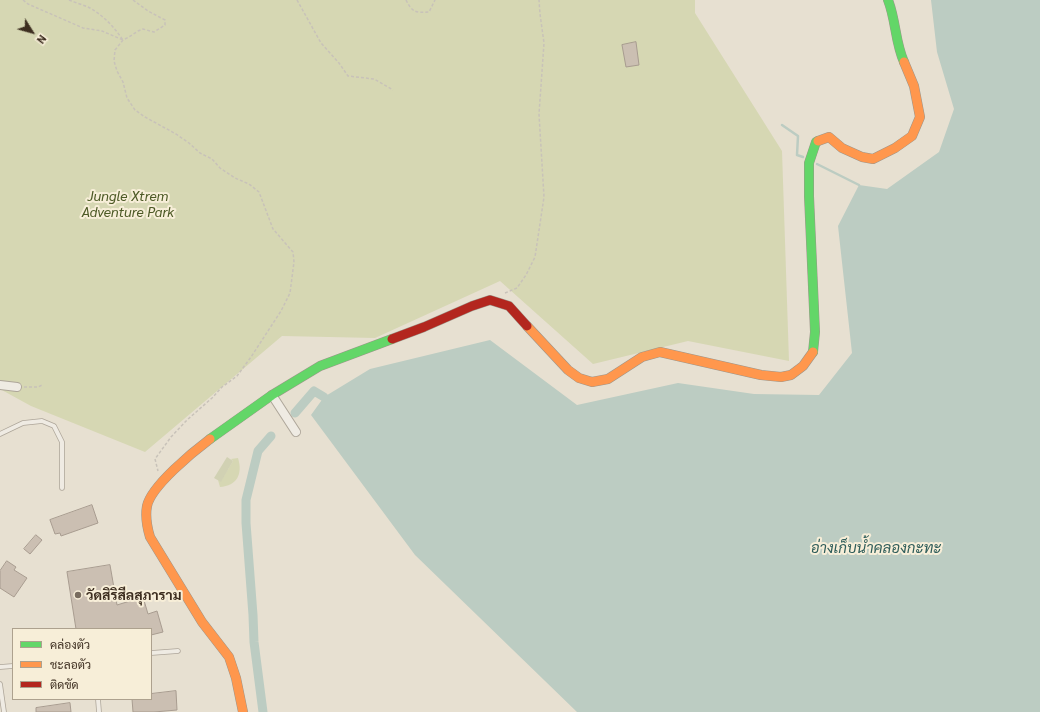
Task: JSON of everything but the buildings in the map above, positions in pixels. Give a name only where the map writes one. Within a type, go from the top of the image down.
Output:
[{"type":"street","points":[[243,712],[236,678],[229,657],[202,622],[150,537],[146,521],[148,506],[153,494],[161,484],[193,452],[272,395],[320,366],[424,327],[472,306],[490,300],[509,306],[568,370],[579,378],[592,382],[608,379],[642,357],[660,352],[761,375],[781,377],[791,375],[803,366],[813,352],[815,332],[808,196],[809,163],[816,142],[829,137],[842,148],[862,157],[873,159],[895,148],[912,136],[920,117],[914,86],[899,51],[893,13],[888,0]]},
{"type":"street","points":[[0,385],[17,387]]},
{"type":"street","points":[[272,395],[296,432]]},
{"type":"lane","points":[[0,434],[23,423],[42,422],[54,426],[62,442],[62,488]]},
{"type":"lane","points":[[152,653],[178,651]]},
{"type":"lane","points":[[0,668],[12,666]]},
{"type":"lane","points":[[0,684],[4,712]]},
{"type":"lane","points":[[98,700],[99,712]]},
{"type":"path","points":[[23,0],[28,4],[83,28],[102,31],[123,40]]},
{"type":"path","points":[[69,0],[90,8],[114,27],[123,40]]},
{"type":"path","points":[[133,0],[148,11],[166,20],[165,25],[154,32],[143,29],[138,31],[129,38],[123,40],[115,50],[114,61],[117,71],[123,82],[127,98],[134,110],[176,134],[200,153],[212,159],[220,168],[234,178],[249,184],[259,192],[273,229],[292,252],[294,262],[290,293],[281,312],[251,357],[237,376],[222,387],[187,420],[171,437],[155,459],[161,484]]},
{"type":"path","points":[[297,0],[321,43],[339,63],[348,76],[374,79],[393,90]]},
{"type":"path","points":[[406,0],[410,9],[418,13],[429,12],[435,0]]},
{"type":"path","points":[[490,300],[517,288],[526,275],[535,257],[544,198],[539,114],[544,43],[539,0]]},
{"type":"path","points":[[17,387],[38,387],[42,385]]},
{"type":"green space","name":"Jungle Xtrem Adventure Park","points":[[0,0],[695,0],[695,13],[782,151],[789,361],[688,341],[593,364],[500,281],[375,338],[282,336],[145,452],[31,406],[0,389]]},
{"type":"green space","points":[[227,457],[233,461],[221,482],[214,478]]},
{"type":"green space","points":[[238,458],[240,469],[237,478],[231,484],[220,487],[218,480],[221,481],[233,461],[231,459]]},
{"type":"water","name":"อ่างเก็บน้ำคลองกะทะ","points":[[931,0],[1040,0],[1040,712],[577,712],[415,555],[311,415],[324,397],[370,369],[490,340],[577,405],[678,383],[754,394],[819,395],[852,353],[838,226],[859,185],[887,189],[939,152],[954,109],[937,52]]},
{"type":"waterway","points":[[782,125],[798,136],[797,155],[803,157]]},
{"type":"waterway","points":[[817,164],[859,185]]},
{"type":"waterway","points":[[295,413],[314,391],[324,397]]},
{"type":"waterway","points":[[263,712],[254,642],[246,523],[246,500],[258,451],[271,436]]},
{"type":"traffic: fast","points":[[888,0],[904,62]]},
{"type":"traffic: fast","points":[[813,352],[815,332],[809,163],[816,142],[818,141]]},
{"type":"traffic: fast","points":[[210,439],[272,395],[320,366],[392,339]]},
{"type":"traffic: slow","points":[[818,141],[829,137],[842,148],[862,157],[873,159],[895,148],[912,136],[920,117],[914,86],[904,62]]},
{"type":"traffic: slow","points":[[527,326],[568,370],[579,378],[592,382],[608,379],[642,357],[660,352],[761,375],[781,377],[791,375],[803,366],[813,352]]},
{"type":"traffic: slow","points":[[210,439],[164,479],[150,498],[146,514],[150,537],[202,622],[229,657],[236,678],[243,712]]},
{"type":"traffic: jam","points":[[392,339],[490,300],[509,306],[527,326]]},
{"type":"place","name":"วัดสิริสีลสุภาราม","points":[[78,595]]}]
